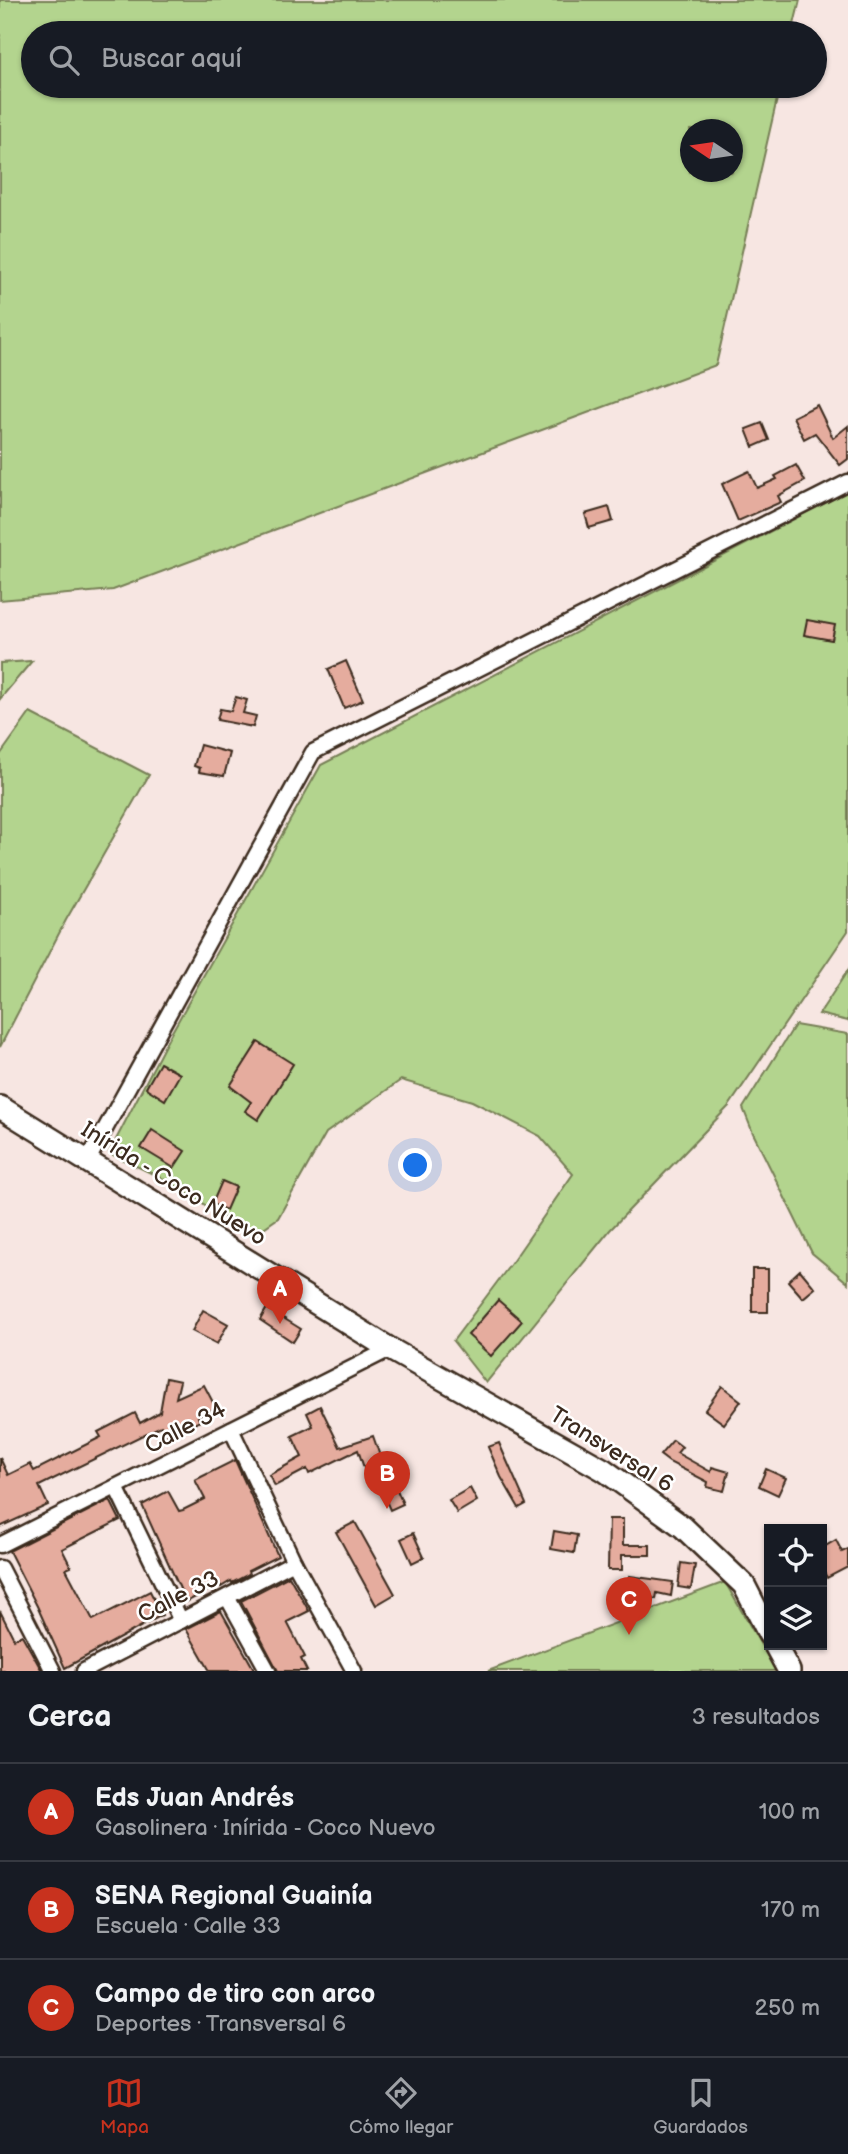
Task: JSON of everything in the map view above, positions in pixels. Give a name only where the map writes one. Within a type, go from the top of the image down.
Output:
[{"type":"street","points":[[88,1160],[313,752],[848,482]]},
{"type":"street","name":"Inírida - Coco Nuevo","points":[[0,1107],[390,1349]]},
{"type":"street","name":"Calle 34","points":[[0,1545],[390,1349]]},
{"type":"street","name":"Transversal 6","points":[[390,1349],[604,1470],[683,1527],[744,1585],[764,1623]]},
{"type":"street","points":[[231,1429],[294,1562],[354,1671]]},
{"type":"street","points":[[116,1487],[181,1621]]},
{"type":"street","name":"Calle 33","points":[[84,1671],[294,1562]]},
{"type":"street","points":[[0,1568],[53,1671]]},
{"type":"street","points":[[227,1597],[268,1671]]},
{"type":"street","points":[[778,1650],[789,1671]]},
{"type":"green space","points":[[0,0],[800,0],[795,21],[21,21],[21,98],[777,98],[716,365],[113,590],[0,600]]},
{"type":"green space","points":[[848,491],[848,931],[729,1106],[610,1230],[486,1383],[453,1341],[573,1174],[540,1136],[472,1101],[401,1080],[326,1133],[278,1218],[252,1236],[172,1183],[109,1153],[168,1039],[321,765]]},
{"type":"green space","points":[[32,661],[0,699],[0,663]]},
{"type":"green space","points":[[30,713],[149,775],[66,920],[0,1047],[0,755]]},
{"type":"green space","points":[[848,970],[848,1021],[819,1014]]},
{"type":"green space","points":[[795,1025],[848,1034],[848,1283],[812,1253],[743,1108]]},
{"type":"green space","points":[[725,1582],[776,1671],[488,1671]]},
{"type":"building","points":[[817,405],[833,438],[848,426],[848,459],[840,465],[815,433],[804,439],[793,417]]},
{"type":"building","points":[[762,423],[769,440],[753,447],[746,429]]},
{"type":"building","points":[[796,465],[805,481],[778,496],[781,502],[738,521],[722,484],[749,471],[757,488],[777,479],[775,476]]},
{"type":"building","points":[[609,507],[613,521],[589,528],[585,514]]},
{"type":"building","points":[[807,620],[835,625],[832,640],[804,635]]},
{"type":"building","points":[[346,661],[363,700],[344,708],[328,669]]},
{"type":"building","points":[[236,697],[247,700],[243,713],[256,716],[253,727],[217,720],[220,709],[231,711]]},
{"type":"building","points":[[200,745],[230,753],[224,776],[199,772],[200,768],[194,766]]},
{"type":"building","points":[[258,1042],[293,1064],[258,1120],[245,1111],[251,1102],[230,1086]]},
{"type":"building","points":[[160,1063],[180,1074],[165,1100],[146,1088]]},
{"type":"building","points":[[152,1130],[185,1151],[174,1168],[141,1148]]},
{"type":"building","points":[[222,1181],[236,1187],[226,1210],[212,1204]]},
{"type":"building","points":[[752,1269],[768,1269],[768,1312],[752,1312]]},
{"type":"building","points":[[800,1270],[815,1288],[803,1298],[788,1281]]},
{"type":"building","points":[[498,1300],[522,1321],[491,1356],[468,1335]]},
{"type":"building","points":[[267,1308],[301,1329],[293,1342],[260,1320]]},
{"type":"building","points":[[203,1310],[228,1324],[217,1344],[192,1331]]},
{"type":"building","points":[[166,1378],[180,1381],[176,1398],[204,1385],[216,1408],[198,1417],[200,1421],[167,1438],[161,1426],[39,1486],[48,1505],[0,1527],[0,1458],[8,1475],[30,1464],[34,1471],[101,1437],[98,1432],[135,1413],[140,1423],[160,1412]]},
{"type":"building","points":[[722,1386],[741,1401],[724,1424],[705,1410]]},
{"type":"building","points":[[320,1406],[340,1447],[373,1436],[388,1479],[392,1478],[403,1504],[390,1510],[372,1469],[365,1471],[358,1450],[309,1474],[307,1469],[275,1486],[269,1475],[302,1457],[292,1436],[313,1426],[307,1413]]},
{"type":"building","points":[[673,1440],[682,1447],[677,1453],[711,1472],[712,1467],[729,1472],[724,1491],[707,1487],[708,1482],[660,1455]]},
{"type":"building","points":[[499,1443],[526,1504],[519,1508],[488,1447]]},
{"type":"building","points":[[235,1460],[278,1556],[248,1571],[249,1574],[232,1583],[231,1581],[221,1587],[220,1584],[186,1602],[142,1505],[168,1491],[179,1511],[183,1510],[205,1499],[195,1480]]},
{"type":"building","points":[[766,1469],[786,1478],[778,1495],[759,1486]]},
{"type":"building","points":[[470,1488],[477,1501],[457,1513],[449,1500]]},
{"type":"building","points":[[110,1500],[120,1520],[62,1549],[71,1567],[66,1569],[93,1620],[150,1591],[162,1615],[65,1668],[9,1551]]},
{"type":"building","points":[[609,1519],[623,1519],[623,1545],[650,1545],[650,1555],[622,1555],[622,1570],[608,1570]]},
{"type":"building","points":[[355,1522],[395,1594],[376,1605],[336,1532]]},
{"type":"building","points":[[554,1531],[577,1535],[574,1553],[551,1549]]},
{"type":"building","points":[[413,1533],[424,1557],[412,1563],[401,1539]]},
{"type":"building","points":[[836,1540],[842,1552],[848,1549],[848,1567],[827,1578],[827,1545]]},
{"type":"building","points":[[681,1563],[695,1565],[691,1589],[678,1587]]},
{"type":"building","points":[[289,1576],[309,1611],[287,1622],[305,1657],[301,1659],[307,1671],[278,1671],[241,1601]]},
{"type":"building","points":[[630,1576],[673,1582],[671,1596],[657,1593],[656,1599],[628,1594]]},
{"type":"building","points":[[0,1611],[14,1639],[22,1635],[42,1671],[0,1671]]},
{"type":"building","points":[[221,1611],[255,1671],[210,1671],[186,1629]]},
{"type":"place","name":"Eds Juan Andrés","points":[[280,1324]]},
{"type":"place","name":"SENA Regional Guainía","points":[[387,1509]]},
{"type":"place","name":"Campo de tiro con arco","points":[[629,1635]]}]
